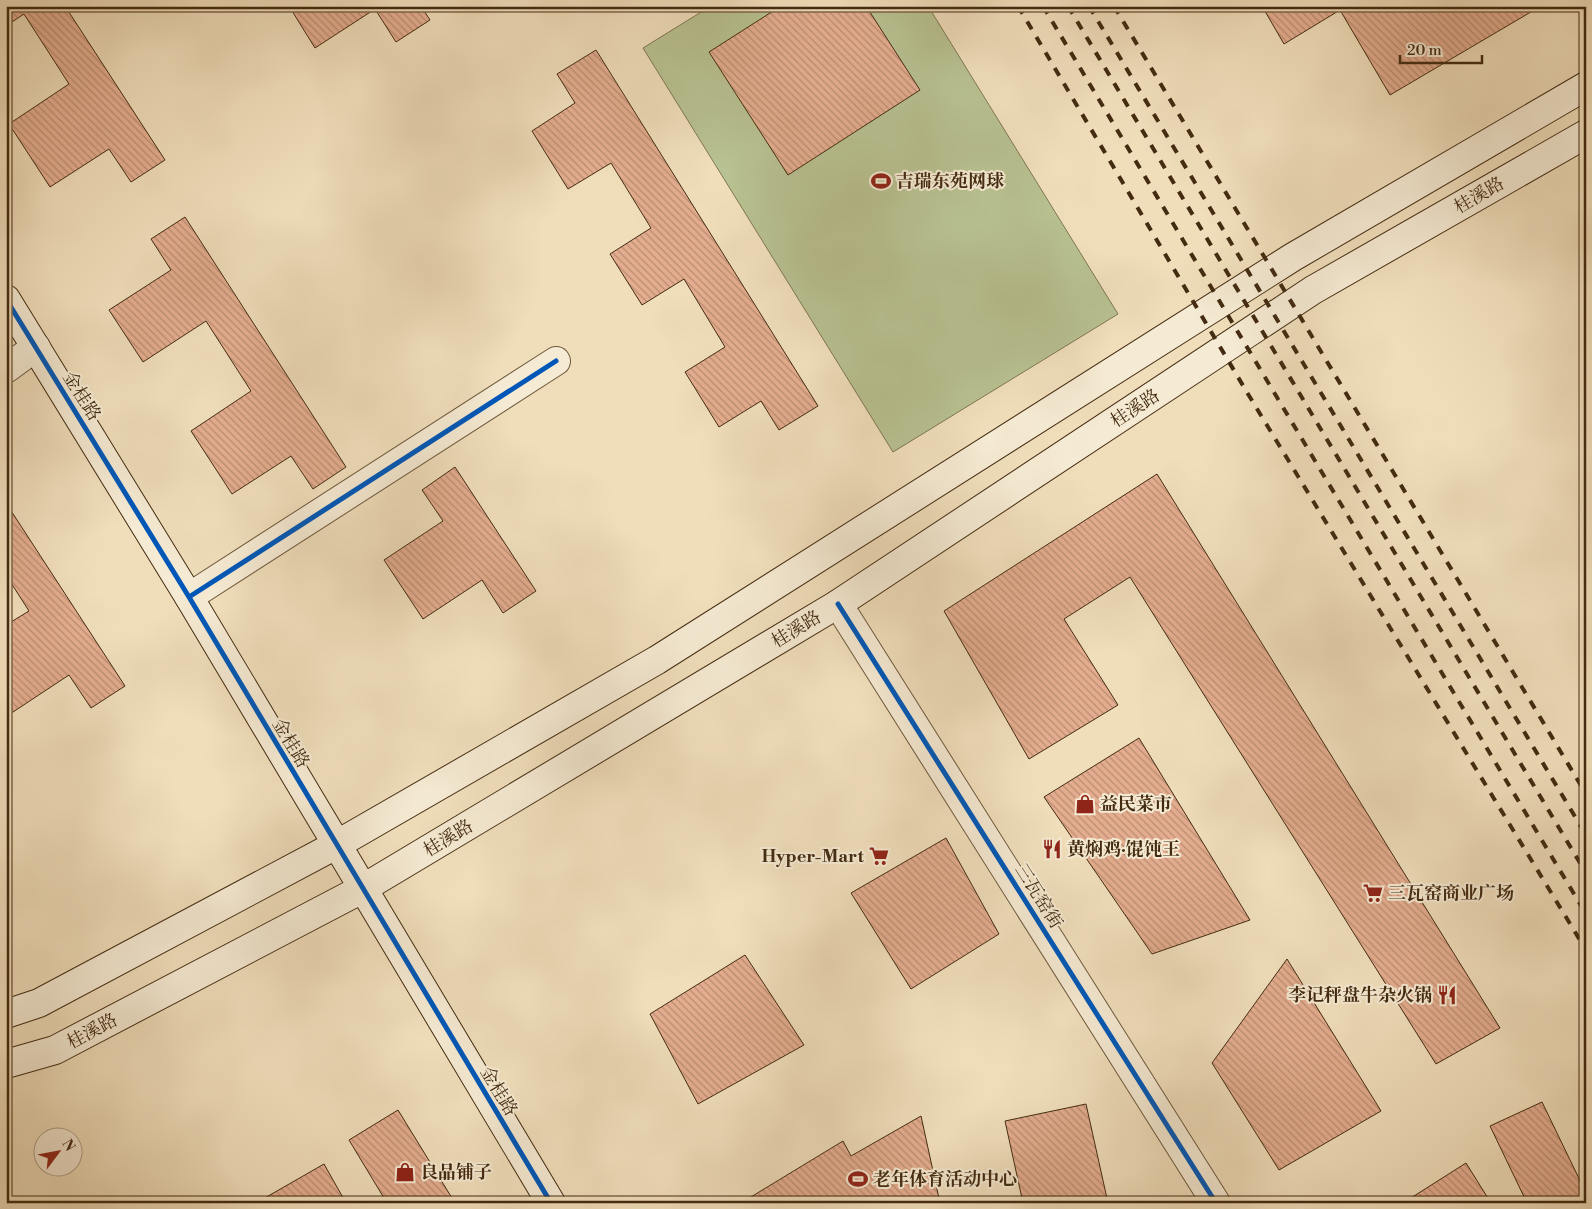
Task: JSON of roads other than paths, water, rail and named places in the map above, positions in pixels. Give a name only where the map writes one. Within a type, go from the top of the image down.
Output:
[{"type":"main road","points":[[6,1014],[39,1003],[336,845],[657,660],[1292,257],[1586,86]]},
{"type":"main road","name":"桂溪路","points":[[6,1064],[55,1050],[362,889],[838,604],[1313,290],[1586,134]]},
{"type":"main road","name":"金桂路","points":[[6,299],[189,597],[551,1203]]},
{"type":"main road","points":[[6,369],[36,347]]},
{"type":"main road","points":[[189,597],[556,361]]},
{"type":"main road","name":"三瓦窑街","points":[[838,604],[1216,1203]]},
{"type":"railway","points":[[1018,6],[1248,394],[1586,950]]},
{"type":"railway","points":[[1043,6],[1586,914]]},
{"type":"railway","points":[[1068,6],[1586,873]]},
{"type":"railway","points":[[1089,6],[1586,835]]},
{"type":"railway","points":[[1114,6],[1586,794]]},
{"type":"place","name":"吉瑞东苑网球","points":[[881,181]]},
{"type":"place","name":"益民菜市","points":[[1085,804]]},
{"type":"place","name":"黄焖鸡·馄饨王","points":[[1052,849]]},
{"type":"place","name":"Hyper-Mart","points":[[879,856]]},
{"type":"place","name":"三瓦窑商业广场","points":[[1373,893]]},
{"type":"place","name":"李记秤盘牛杂火锅","points":[[1447,995]]},
{"type":"place","name":"良品铺子","points":[[405,1172]]},
{"type":"place","name":"老年体育活动中心","points":[[858,1179]]}]
